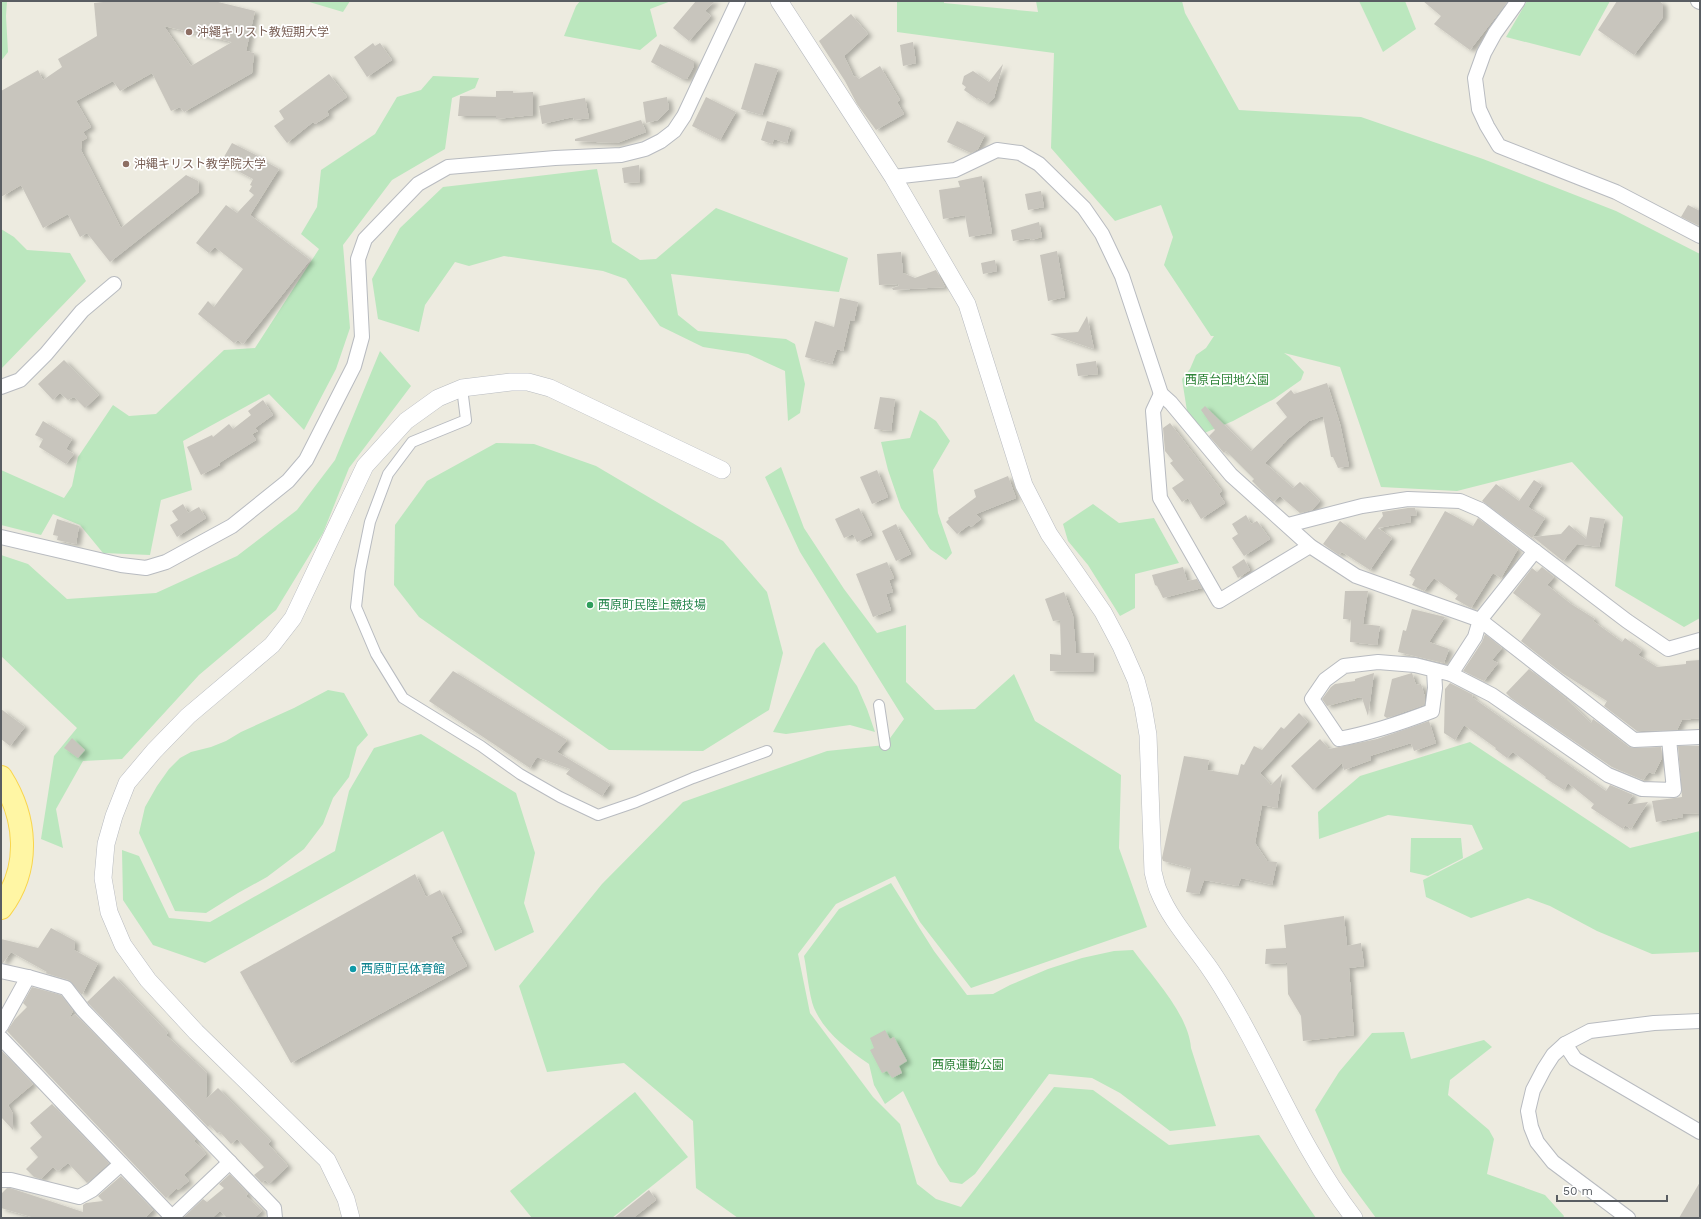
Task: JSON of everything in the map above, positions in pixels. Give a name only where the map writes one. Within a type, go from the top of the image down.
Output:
[{"type":"main road","points":[[1,777],[9,790],[19,820],[23,843],[21,865],[7,899],[1,908]]},
{"type":"street","points":[[1,537],[121,565],[146,568],[166,562],[232,526],[288,481],[306,460],[354,366],[362,337],[358,259],[365,239],[418,184],[448,167],[555,158],[621,155],[645,149],[661,141],[674,131],[684,116],[738,1]]},
{"type":"street","points":[[779,1],[893,177],[967,304],[1024,485],[1049,534],[1103,612],[1121,646],[1136,680],[1143,706],[1148,735],[1153,872],[1159,892],[1172,917],[1209,968],[1241,1020],[1290,1118],[1340,1201],[1354,1218]]},
{"type":"street","points":[[1518,1],[1495,33],[1484,53],[1475,78],[1479,109],[1499,146],[1616,192],[1700,236]]},
{"type":"street","points":[[893,177],[955,170],[997,150],[1020,153],[1039,164],[1084,208],[1102,234],[1122,276],[1161,394],[1172,404],[1231,475],[1310,546],[1356,576],[1480,620],[1634,740],[1700,737]]},
{"type":"street","points":[[1,387],[20,380],[46,354],[82,311],[114,284]]},
{"type":"street","points":[[351,1218],[346,1199],[327,1160],[196,1032],[148,980],[123,945],[109,912],[103,878],[106,844],[114,816],[127,783],[154,751],[188,716],[272,646],[293,618],[365,466],[406,421],[438,398],[462,388],[511,382],[528,382],[550,388],[722,470]]},
{"type":"street","points":[[462,388],[466,420],[412,442],[388,474],[370,522],[360,571],[356,607],[376,654],[403,698],[481,746],[520,774],[560,797],[598,815],[636,802],[693,778],[767,750]]},
{"type":"street","points":[[1161,394],[1153,411],[1160,498],[1219,601],[1310,546]]},
{"type":"street","points":[[1288,525],[1362,506],[1408,500],[1460,501],[1481,510],[1627,621],[1668,649],[1700,640]]},
{"type":"street","points":[[1451,674],[1475,637],[1480,620],[1535,551]]},
{"type":"street","points":[[1434,670],[1435,688],[1432,711],[1405,722],[1367,734],[1339,739],[1312,699],[1325,680],[1344,666],[1378,662],[1415,665],[1451,674],[1492,695],[1608,774],[1642,790],[1674,790],[1669,739]]},
{"type":"street","points":[[879,705],[885,745]]},
{"type":"street","points":[[1,971],[66,988],[83,1010],[274,1208],[275,1218]]},
{"type":"street","points":[[1,1026],[28,977]]},
{"type":"street","points":[[1628,1218],[1553,1162],[1536,1142],[1528,1111],[1533,1090],[1553,1055],[1565,1044],[1590,1031],[1654,1023],[1700,1021]]},
{"type":"street","points":[[1,1038],[172,1218],[230,1162]]},
{"type":"street","points":[[1565,1044],[1575,1059],[1700,1132]]},
{"type":"street","points":[[1,1180],[11,1180],[79,1196],[92,1190],[121,1164]]},
{"type":"green space","points":[[1,1],[7,1],[6,16],[8,52],[1,61]]},
{"type":"green space","points":[[306,1],[350,1],[343,12]]},
{"type":"green space","points":[[580,1],[671,1],[650,9],[657,36],[640,50],[564,36],[576,6]]},
{"type":"green space","name":"西原台団地公園","points":[[897,1],[944,1],[944,3],[1038,12],[1036,1],[1182,1],[1185,13],[1239,110],[1361,117],[1483,159],[1616,211],[1700,254],[1700,618],[1684,627],[1615,586],[1623,517],[1572,462],[1457,491],[1381,487],[1340,367],[1284,353],[1290,357],[1304,372],[1301,380],[1274,399],[1233,421],[1202,434],[1187,411],[1182,379],[1190,369],[1196,355],[1206,348],[1214,336],[1211,336],[1164,265],[1173,237],[1161,205],[1115,221],[1051,148],[1054,53],[897,32]]},
{"type":"green space","points":[[1359,1],[1405,1],[1416,29],[1383,52]]},
{"type":"green space","points":[[1527,1],[1610,1],[1580,56],[1506,37]]},
{"type":"green space","points":[[433,76],[479,78],[475,88],[452,98],[445,149],[392,180],[343,245],[350,328],[336,369],[304,430],[269,394],[183,441],[192,490],[161,500],[150,555],[103,553],[80,525],[53,514],[41,535],[1,525],[1,470],[64,498],[72,486],[78,457],[113,405],[129,416],[156,414],[224,350],[255,348],[319,249],[301,234],[317,207],[321,170],[375,134],[397,97],[421,90]]},
{"type":"green space","points":[[597,169],[612,242],[640,260],[656,259],[716,208],[848,258],[839,292],[671,274],[678,315],[698,331],[786,339],[795,344],[805,384],[800,413],[788,421],[785,371],[748,354],[703,347],[660,326],[626,279],[603,271],[504,256],[469,266],[455,262],[425,305],[419,332],[378,319],[372,279],[400,228],[443,187]]},
{"type":"green space","points":[[1,229],[14,237],[27,250],[70,253],[86,281],[1,369]]},
{"type":"green space","points":[[380,351],[411,386],[349,468],[323,533],[276,610],[199,675],[122,759],[83,761],[56,809],[63,848],[41,839],[54,756],[77,728],[1,656],[1,555],[28,564],[67,599],[156,593],[237,556],[297,510],[335,460]]},
{"type":"green space","points":[[920,410],[936,421],[950,441],[933,470],[938,513],[952,553],[946,560],[930,549],[901,508],[888,470],[881,442],[910,438]]},
{"type":"green space","name":"西原町民陸上競技場","points":[[496,443],[534,444],[596,466],[723,541],[767,592],[783,653],[769,710],[703,751],[609,750],[419,617],[394,585],[395,525],[427,481]]},
{"type":"green space","points":[[781,467],[804,528],[844,589],[877,633],[906,625],[906,682],[935,710],[975,709],[1014,674],[1035,721],[1121,775],[1119,848],[1147,927],[971,988],[920,922],[895,876],[836,904],[798,954],[810,1013],[873,1097],[900,1124],[917,1184],[936,1199],[961,1207],[1054,1087],[1093,1090],[1169,1145],[1259,1135],[1316,1218],[738,1218],[696,1188],[693,1121],[624,1063],[547,1072],[519,986],[602,884],[683,802],[827,751],[885,745],[904,719],[800,552],[765,477]]},
{"type":"green space","points":[[1093,504],[1119,523],[1154,518],[1179,563],[1135,574],[1135,608],[1120,616],[1088,565],[1068,541],[1063,524]]},
{"type":"green space","points":[[824,642],[857,686],[875,732],[850,725],[786,734],[773,732],[816,649]]},
{"type":"green space","points":[[328,690],[344,693],[368,735],[357,747],[349,777],[333,798],[323,824],[304,849],[267,877],[206,913],[175,911],[139,833],[145,807],[157,786],[169,769],[180,758],[191,752],[211,747],[226,741],[241,732],[294,708]]},
{"type":"green space","points":[[421,734],[516,793],[535,853],[524,903],[534,932],[495,951],[443,831],[205,963],[153,945],[123,900],[122,850],[139,856],[169,918],[210,922],[335,851],[349,791],[374,748]]},
{"type":"green space","points":[[1470,742],[1630,848],[1700,831],[1700,952],[1652,954],[1597,931],[1550,906],[1528,898],[1471,918],[1426,897],[1423,880],[1483,849],[1472,825],[1388,815],[1319,839],[1318,812],[1360,776]]},
{"type":"green space","points":[[1411,838],[1461,838],[1463,858],[1428,876],[1410,872]]},
{"type":"green space","name":"西原運動公園","points":[[891,883],[934,951],[967,995],[993,994],[1048,969],[1082,958],[1114,951],[1133,950],[1168,996],[1184,1022],[1216,1126],[1170,1131],[1120,1093],[1092,1078],[1049,1074],[975,1174],[962,1184],[950,1182],[938,1164],[903,1091],[885,1104],[874,1085],[869,1064],[830,1033],[814,1008],[811,996],[804,956],[839,909]]},
{"type":"green space","points":[[1404,1032],[1411,1059],[1484,1040],[1492,1047],[1450,1080],[1448,1095],[1489,1130],[1494,1139],[1487,1174],[1545,1195],[1564,1216],[1563,1218],[1376,1218],[1342,1172],[1315,1110],[1339,1072],[1372,1033]]},
{"type":"green space","points":[[635,1092],[688,1157],[612,1218],[532,1218],[510,1191]]},
{"type":"building","points":[[112,1],[214,1],[255,11],[246,51],[254,53],[252,73],[184,112],[180,107],[171,111],[152,73],[120,91],[113,81],[76,101],[91,127],[83,132],[87,138],[82,141],[81,150],[121,228],[186,175],[198,181],[199,192],[110,262],[87,233],[80,237],[68,214],[43,228],[21,185],[1,197],[1,91],[38,70],[43,80],[62,67],[58,59],[97,36],[94,3]],"holes":[[[164,26],[232,42],[191,66]]]},
{"type":"building","points":[[696,1],[715,1],[705,11],[711,16],[689,41],[673,28]]},
{"type":"building","points":[[1423,1],[1508,1],[1470,50],[1434,24],[1441,16]]},
{"type":"building","points":[[1617,1],[1659,1],[1663,4],[1663,17],[1634,55],[1598,30]]},
{"type":"building","points":[[851,14],[868,34],[844,56],[854,77],[856,76],[859,79],[880,66],[900,100],[897,102],[904,114],[876,130],[857,104],[845,81],[819,41]]},
{"type":"building","points":[[913,42],[916,63],[903,66],[900,45]]},
{"type":"building","points":[[373,43],[375,46],[380,43],[392,60],[367,77],[354,57]]},
{"type":"building","points":[[660,44],[694,61],[694,66],[687,79],[682,79],[651,62]]},
{"type":"building","points":[[755,63],[778,69],[762,115],[741,109]]},
{"type":"building","points":[[1003,64],[994,98],[987,104],[964,90],[966,87],[962,84],[964,76],[973,71],[989,82]]},
{"type":"building","points":[[329,74],[347,97],[327,111],[329,115],[315,124],[313,122],[287,143],[274,126],[284,119],[279,111]]},
{"type":"building","points":[[496,91],[513,91],[513,93],[533,92],[533,115],[496,119],[496,116],[458,116],[460,96],[496,97]]},
{"type":"building","points":[[667,97],[669,109],[658,120],[646,123],[643,102]]},
{"type":"building","points":[[706,97],[736,112],[720,140],[692,126]]},
{"type":"building","points":[[585,98],[589,118],[574,120],[573,117],[542,124],[539,106]]},
{"type":"building","points":[[641,120],[646,132],[617,143],[575,141],[575,139]]},
{"type":"building","points":[[767,121],[791,128],[787,143],[774,139],[772,144],[761,140]]},
{"type":"building","points":[[957,121],[985,135],[978,149],[971,153],[947,142]]},
{"type":"building","points":[[232,143],[260,157],[259,158],[279,169],[250,215],[310,260],[243,344],[238,340],[234,343],[198,314],[208,301],[214,307],[243,269],[215,247],[209,253],[196,243],[226,205],[237,213],[254,195],[249,191],[252,186],[250,185],[253,179],[221,162]]},
{"type":"building","points":[[639,165],[640,182],[624,183],[622,168]]},
{"type":"building","points":[[982,176],[992,233],[969,237],[965,215],[943,219],[939,190],[960,187],[958,181]]},
{"type":"building","points":[[1041,191],[1044,207],[1028,210],[1025,194]]},
{"type":"building","points":[[1688,205],[1700,211],[1700,226],[1681,217]]},
{"type":"building","points":[[1039,222],[1042,237],[1031,240],[1030,238],[1013,241],[1011,230]]},
{"type":"building","points":[[1057,251],[1065,297],[1048,301],[1040,255]]},
{"type":"building","points":[[901,252],[903,273],[915,278],[936,270],[945,287],[893,290],[892,288],[899,286],[898,284],[879,285],[877,254]]},
{"type":"building","points":[[995,260],[997,271],[983,274],[981,263]]},
{"type":"building","points":[[840,298],[858,302],[854,321],[850,320],[843,351],[837,349],[832,364],[805,357],[815,321],[834,327]]},
{"type":"building","points":[[1087,316],[1094,349],[1050,334],[1078,332]]},
{"type":"building","points":[[64,360],[99,395],[85,408],[74,397],[68,400],[60,393],[53,400],[38,384]]},
{"type":"building","points":[[1096,361],[1098,374],[1078,376],[1076,364]]},
{"type":"building","points":[[1327,383],[1340,424],[1349,466],[1338,468],[1333,457],[1331,457],[1323,416],[1309,421],[1289,438],[1265,463],[1293,488],[1300,482],[1320,501],[1312,510],[1300,513],[1280,496],[1273,502],[1252,481],[1254,479],[1226,451],[1224,453],[1209,436],[1215,430],[1201,410],[1205,406],[1251,451],[1287,417],[1276,403],[1291,390],[1294,394]]},
{"type":"building","points":[[880,397],[895,399],[891,431],[874,429]]},
{"type":"building","points":[[263,400],[273,415],[255,428],[258,431],[252,434],[256,440],[219,463],[220,465],[201,475],[187,447],[212,435],[213,437],[229,424],[233,429],[251,415],[248,411]]},
{"type":"building","points":[[43,421],[72,439],[66,449],[74,454],[66,464],[39,447],[43,439],[35,435]]},
{"type":"building","points":[[1170,423],[1222,491],[1219,494],[1225,503],[1201,519],[1188,498],[1182,502],[1172,488],[1184,480],[1170,463],[1173,461],[1165,451],[1163,428]]},
{"type":"building","points":[[877,470],[888,497],[872,504],[860,477]]},
{"type":"building","points":[[1008,476],[1016,498],[976,514],[981,519],[971,527],[969,525],[957,534],[946,522],[949,519],[948,518],[976,497],[974,490]]},
{"type":"building","points":[[1534,480],[1542,485],[1528,507],[1545,518],[1532,538],[1482,501],[1496,484],[1519,501]]},
{"type":"building","points":[[183,504],[188,513],[199,507],[206,518],[177,537],[170,525],[178,520],[172,511]]},
{"type":"building","points":[[859,508],[872,535],[857,542],[853,534],[844,538],[835,519]]},
{"type":"building","points":[[1415,508],[1417,515],[1410,516],[1411,522],[1378,528],[1392,538],[1370,570],[1342,552],[1339,555],[1323,544],[1340,521],[1365,540],[1383,516],[1382,512]]},
{"type":"building","points":[[1445,511],[1473,526],[1478,518],[1518,549],[1501,578],[1493,573],[1471,608],[1455,599],[1458,595],[1434,578],[1424,591],[1412,585],[1415,579],[1409,575]]},
{"type":"building","points":[[1246,515],[1251,524],[1257,521],[1270,539],[1244,556],[1232,538],[1238,534],[1232,524]]},
{"type":"building","points":[[1590,517],[1605,519],[1599,547],[1577,544],[1563,561],[1533,537],[1561,534],[1569,525],[1586,539]]},
{"type":"building","points":[[57,519],[79,526],[76,544],[57,540],[58,536],[53,535]]},
{"type":"building","points":[[896,524],[911,554],[896,561],[882,531]]},
{"type":"building","points":[[1244,559],[1250,570],[1238,578],[1232,567]]},
{"type":"building","points":[[887,562],[894,578],[889,580],[893,592],[886,594],[891,610],[873,617],[856,574]]},
{"type":"building","points":[[1183,567],[1187,581],[1197,579],[1202,588],[1163,598],[1155,585],[1152,575]]},
{"type":"building","points":[[1542,567],[1554,577],[1547,585],[1571,604],[1595,619],[1593,621],[1622,642],[1625,638],[1642,650],[1638,655],[1657,667],[1686,664],[1686,661],[1700,660],[1700,718],[1682,720],[1677,730],[1637,731],[1604,706],[1607,701],[1562,673],[1521,641],[1541,614],[1513,593],[1532,568],[1537,572]]},
{"type":"building","points":[[1345,591],[1368,591],[1363,624],[1380,626],[1377,645],[1350,642],[1351,619],[1343,619]]},
{"type":"building","points":[[1064,592],[1073,616],[1076,653],[1094,653],[1093,672],[1050,671],[1050,654],[1061,655],[1060,620],[1053,621],[1045,599]]},
{"type":"building","points":[[1412,609],[1445,617],[1429,642],[1449,649],[1444,663],[1398,652],[1403,630],[1406,631]]},
{"type":"building","points":[[1485,634],[1502,648],[1492,660],[1498,663],[1484,681],[1463,671],[1482,642]]},
{"type":"building","points":[[1529,669],[1560,693],[1591,723],[1593,719],[1629,747],[1661,747],[1662,758],[1654,774],[1649,772],[1643,780],[1612,767],[1511,698],[1506,693]]},
{"type":"building","points":[[453,671],[567,740],[557,752],[610,784],[602,796],[566,774],[570,769],[537,757],[530,768],[429,701]]},
{"type":"building","points":[[1374,673],[1368,716],[1362,698],[1360,697],[1327,706],[1322,699],[1335,684],[1355,681],[1355,679]]},
{"type":"building","points":[[1412,673],[1416,685],[1421,684],[1425,697],[1424,705],[1387,718],[1384,716],[1392,679]]},
{"type":"building","points":[[1450,683],[1473,695],[1473,698],[1606,791],[1610,785],[1633,795],[1626,805],[1648,802],[1631,829],[1625,825],[1623,829],[1591,808],[1594,804],[1568,783],[1564,790],[1545,778],[1546,777],[1513,752],[1507,758],[1495,749],[1496,748],[1464,725],[1455,740],[1444,733],[1445,689]]},
{"type":"building","points":[[1,709],[25,727],[10,746],[1,739]]},
{"type":"building","points":[[1299,713],[1308,722],[1260,773],[1271,785],[1282,774],[1277,808],[1262,805],[1255,843],[1267,861],[1277,862],[1272,885],[1241,878],[1238,886],[1204,880],[1199,894],[1186,892],[1191,868],[1163,861],[1162,858],[1184,756],[1209,760],[1207,770],[1238,775],[1241,764],[1244,765],[1254,746],[1262,750],[1281,727],[1284,729]]},
{"type":"building","points":[[1429,721],[1436,743],[1414,751],[1411,743],[1370,756],[1371,760],[1344,770],[1342,763],[1313,790],[1291,766],[1320,739],[1329,749],[1377,739]]},
{"type":"building","points":[[72,738],[85,750],[78,758],[64,748]]},
{"type":"building","points":[[1678,746],[1700,746],[1700,813],[1682,814],[1683,817],[1656,822],[1652,801],[1682,797]]},
{"type":"building","name":"西原町民体育館","points":[[415,874],[426,897],[440,890],[462,932],[451,937],[467,966],[291,1063],[240,972]]},
{"type":"building","points":[[1344,916],[1347,946],[1361,943],[1364,966],[1349,968],[1354,1035],[1303,1041],[1301,1016],[1288,994],[1287,963],[1265,964],[1266,949],[1286,948],[1284,925]]},
{"type":"building","points":[[51,928],[75,941],[74,950],[98,963],[82,995],[69,980],[45,973],[47,972],[11,952],[3,963],[1,963],[1,939],[38,948]]},
{"type":"building","points":[[114,976],[168,1033],[166,1035],[207,1073],[206,1099],[218,1088],[271,1141],[268,1144],[288,1166],[269,1184],[265,1180],[262,1183],[254,1175],[264,1167],[237,1139],[231,1144],[220,1132],[217,1133],[210,1125],[208,1127],[87,1002]]},
{"type":"building","points":[[32,987],[61,995],[73,1011],[69,1019],[75,1014],[196,1139],[194,1141],[206,1154],[184,1175],[189,1181],[178,1190],[177,1188],[166,1198],[7,1031],[15,1019],[27,1007],[23,1003]]},
{"type":"building","points":[[885,1030],[890,1039],[894,1037],[907,1061],[899,1066],[902,1073],[892,1078],[887,1071],[882,1073],[870,1050],[874,1048],[870,1038]]},
{"type":"building","points":[[1,1050],[33,1084],[8,1105],[13,1114],[13,1130],[1,1117]]},
{"type":"building","points":[[52,1104],[109,1163],[87,1183],[68,1163],[58,1171],[53,1167],[41,1179],[34,1177],[26,1169],[38,1157],[30,1148],[42,1137],[30,1123]]},
{"type":"building","points":[[230,1174],[248,1194],[246,1196],[262,1211],[254,1218],[227,1218],[220,1211],[212,1218],[183,1218],[203,1199],[207,1202],[224,1188],[219,1184]]},
{"type":"building","points":[[121,1176],[153,1210],[145,1218],[35,1218],[1,1208],[1,1194],[7,1188],[10,1188],[83,1212],[83,1205],[86,1203],[103,1201],[98,1196]]},
{"type":"building","points":[[1700,1182],[1700,1218],[1679,1218]]},
{"type":"building","points":[[649,1190],[656,1200],[633,1218],[614,1218]]},
{"type":"place","name":"沖繩キリスト教短期大学","points":[[189,32]]},
{"type":"place","name":"沖縄キリスト教学院大学","points":[[126,164]]},
{"type":"place","name":"西原町民陸上競技場","points":[[590,605]]},
{"type":"place","name":"西原町民体育館","points":[[353,969]]}]
